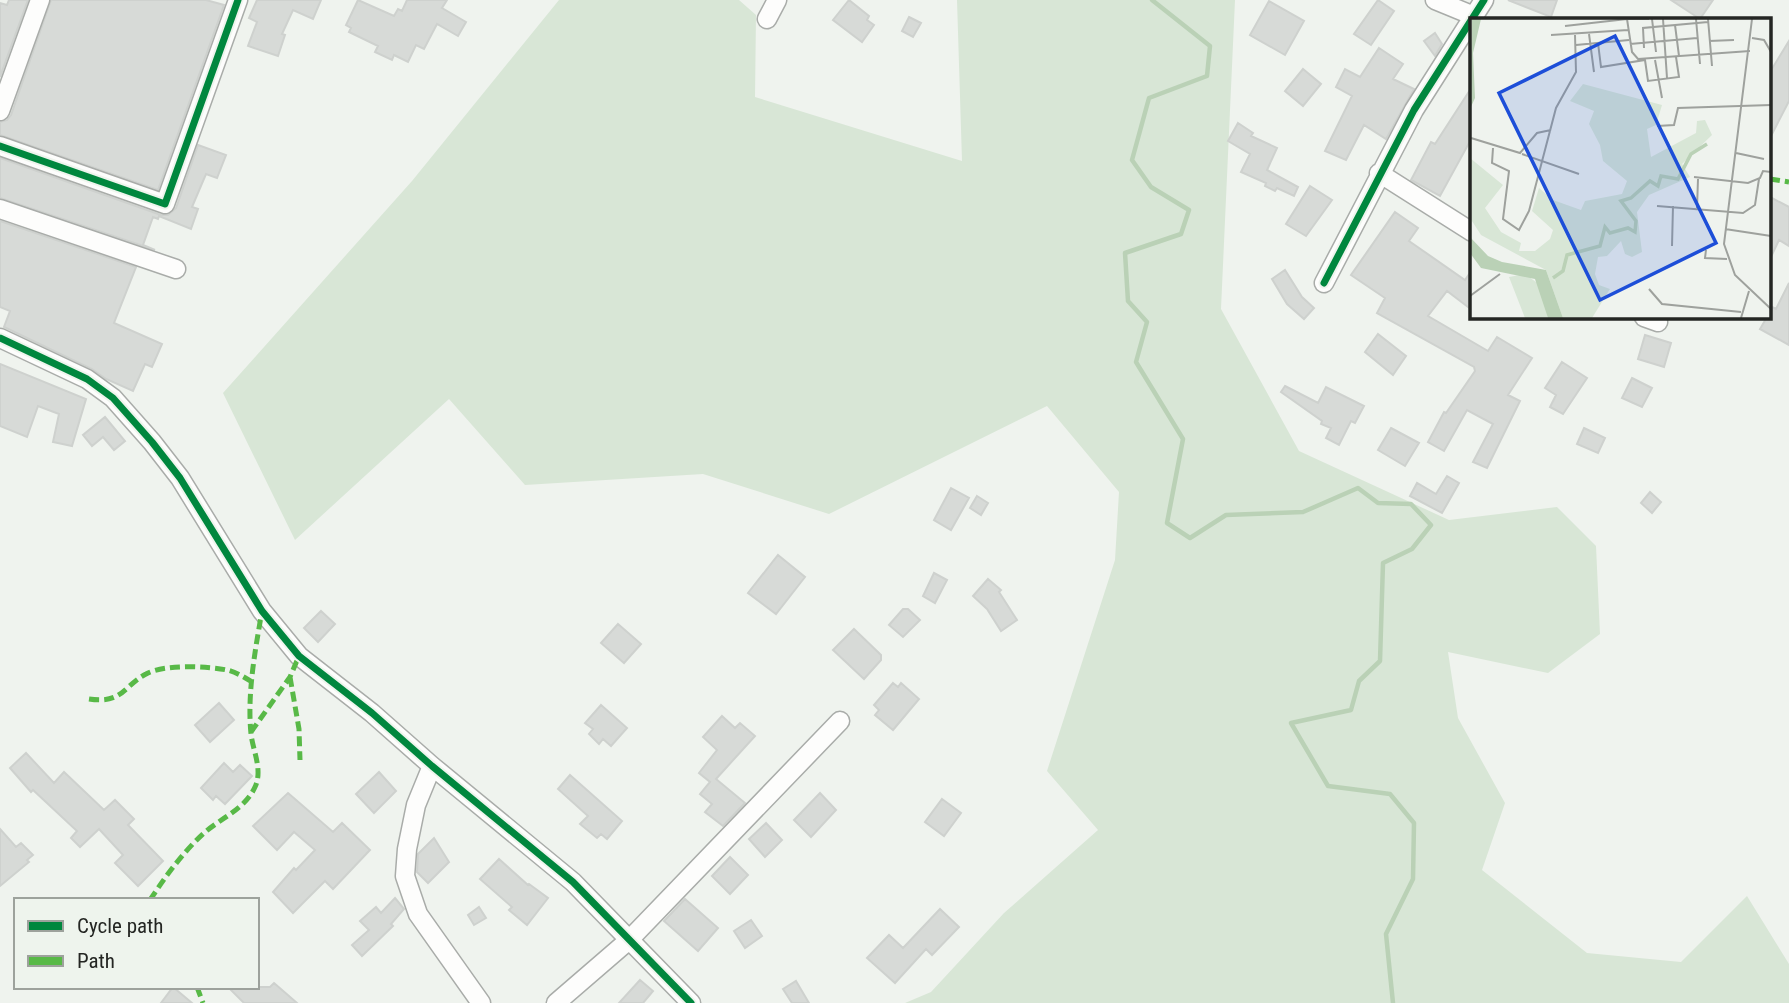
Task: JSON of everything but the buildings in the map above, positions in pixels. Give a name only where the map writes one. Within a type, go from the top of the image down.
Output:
[{"type":"street","points":[[0,111],[40,0]]},
{"type":"street","points":[[0,146],[165,204],[238,0]]},
{"type":"street","points":[[767,19],[777,0]]},
{"type":"street","points":[[1435,0],[1474,16],[1485,0]]},
{"type":"street","points":[[1324,283],[1414,110],[1470,22]]},
{"type":"street","points":[[1379,173],[1470,231]]},
{"type":"street","points":[[0,209],[176,269]]},
{"type":"street","points":[[0,338],[87,379],[113,398],[180,478],[262,611],[299,656],[372,713],[573,882],[691,1003]]},
{"type":"street","points":[[556,1003],[629,940],[840,720]]},
{"type":"street","points":[[432,766],[416,805],[407,849],[405,876],[418,914],[481,1003]]},
{"type":"green space","points":[[559,0],[739,0],[756,15],[755,97],[962,161],[957,0],[1235,0],[1221,309],[1299,451],[1449,520],[1557,507],[1596,546],[1600,634],[1548,673],[1448,652],[1458,718],[1505,803],[1482,870],[1587,953],[1681,962],[1747,896],[1789,964],[1789,1003],[905,1003],[931,992],[1004,913],[1098,830],[1047,771],[1115,560],[1119,492],[1047,406],[829,514],[703,474],[525,485],[449,399],[295,540],[223,393],[412,181]]},
{"type":"waterway","points":[[1152,0],[1210,46],[1207,76],[1149,98],[1132,160],[1151,187],[1189,210],[1181,234],[1125,253],[1128,301],[1147,322],[1136,362],[1183,439],[1167,523],[1190,538],[1226,515],[1303,512],[1358,488],[1378,503],[1411,504],[1431,525],[1412,549],[1383,563],[1380,661],[1359,681],[1351,710],[1291,723],[1328,786],[1390,794],[1414,823],[1413,879],[1386,934],[1393,1003]]},
{"type":"marked path","points":[[1772,179],[1789,182]]},
{"type":"marked path","points":[[151,898],[189,848],[239,807],[255,787],[258,767],[251,734],[250,704],[262,611]]},
{"type":"marked path","points":[[251,732],[290,677],[299,656]]},
{"type":"marked path","points":[[89,699],[109,699],[122,693],[146,674],[174,667],[227,670],[252,682]]},
{"type":"marked path","points":[[290,677],[299,729],[300,760]]},
{"type":"marked path","points":[[198,989],[203,1003]]},
{"type":"cycle path","points":[[0,146],[165,204],[238,0]]},
{"type":"cycle path","points":[[1473,18],[1484,0]]},
{"type":"cycle path","points":[[1324,283],[1414,110],[1470,22]]},
{"type":"cycle path","points":[[0,338],[87,379],[113,398],[180,478],[262,611],[299,656],[372,713],[573,882],[691,1003]]}]
